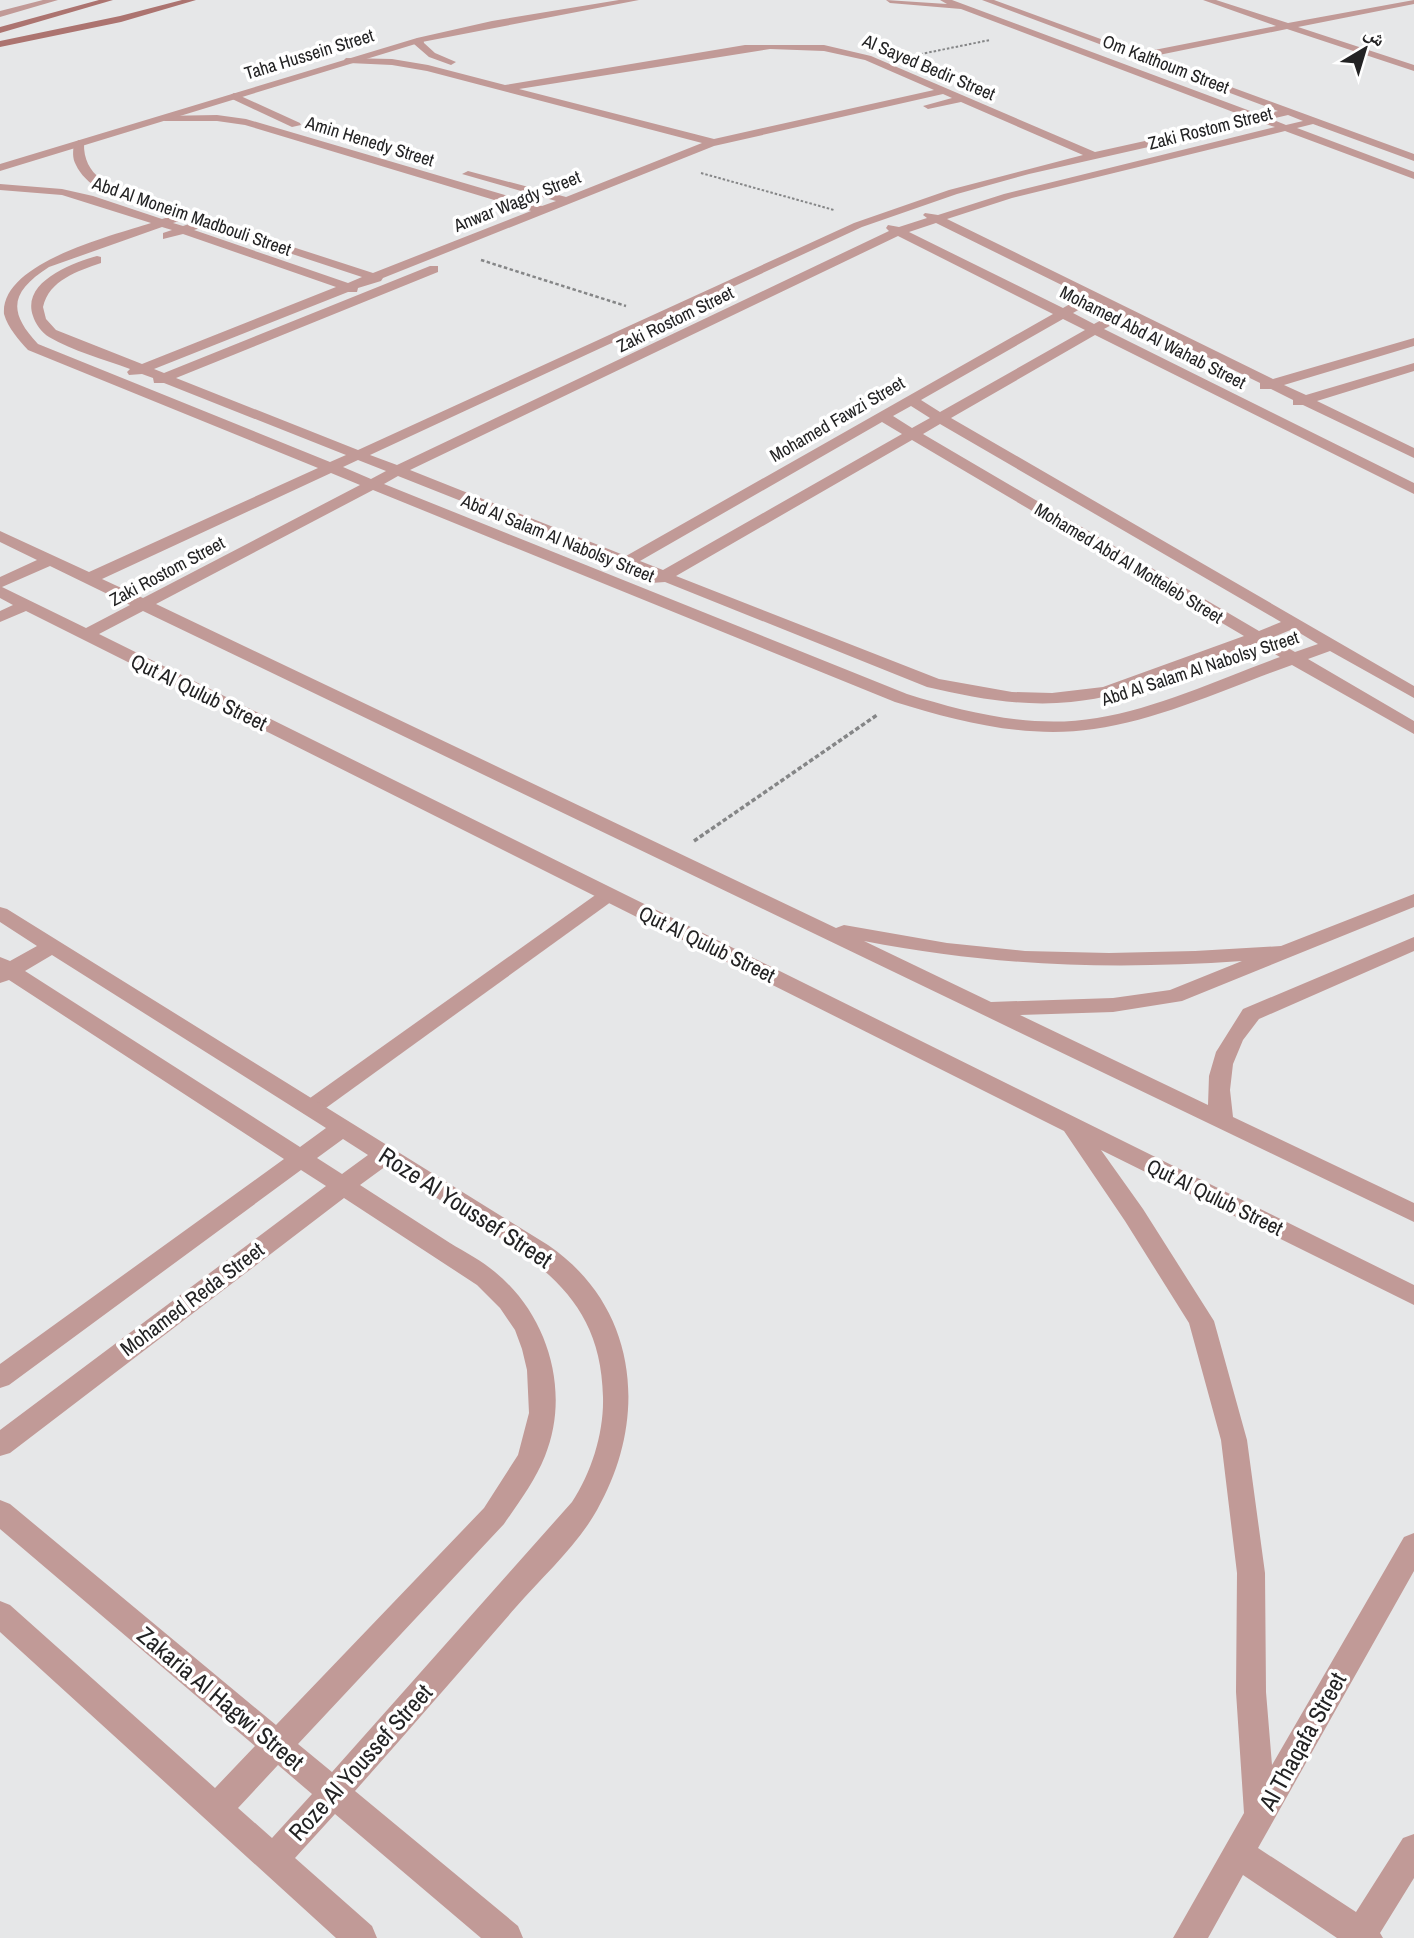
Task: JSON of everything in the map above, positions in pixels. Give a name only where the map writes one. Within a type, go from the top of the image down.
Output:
[{"type":"main road","points":[[0,30],[109,0]]},
{"type":"main road","points":[[0,44],[151,12],[192,0]]},
{"type":"main road","points":[[98,3],[124,5],[151,12]]},
{"type":"street","points":[[0,14],[54,0]]},
{"type":"street","name":"Taha Hussein Street","points":[[0,168],[420,40],[492,24],[635,0]]},
{"type":"street","points":[[890,0],[969,9]]},
{"type":"street","name":"Om Kalthoum Street","points":[[944,0],[1414,176]]},
{"type":"street","name":"Om Kalthoum Street","points":[[986,0],[1001,3],[1414,159]]},
{"type":"street","points":[[1207,0],[1266,20]]},
{"type":"street","points":[[1231,0],[1414,68]]},
{"type":"street","points":[[1110,62],[1364,0]]},
{"type":"street","points":[[1303,23],[1414,1]]},
{"type":"street","points":[[1091,55],[1266,20],[1303,23],[1414,59]]},
{"type":"street","points":[[420,40],[421,48],[432,55],[733,142]]},
{"type":"street","name":"Al Sayed Bedir Street","points":[[505,88],[771,46],[824,48],[877,62],[942,97],[964,114]]},
{"type":"street","name":"Al Sayed Bedir Street","points":[[587,86],[762,54],[784,53],[846,61],[923,95]]},
{"type":"street","points":[[349,60],[417,65],[712,142]]},
{"type":"street","name":"Amin Henedy Street","points":[[208,89],[234,96],[311,131],[432,164]]},
{"type":"street","points":[[534,96],[560,91]]},
{"type":"street","name":"Anwar Wagdy Street","points":[[588,206],[684,168],[733,142],[923,95],[961,99]]},
{"type":"street","name":"Anwar Wagdy Street","points":[[115,380],[712,142],[754,141],[942,97]]},
{"type":"street","name":"Al Sayed Bedir Street","points":[[961,99],[1121,168]]},
{"type":"street","name":"Zaki Rostom Street","points":[[88,579],[874,220],[992,181],[1288,112]]},
{"type":"street","name":"Amin Henedy Street","points":[[165,118],[216,118],[246,122],[541,210],[551,222]]},
{"type":"street","name":"Zaki Rostom Street","points":[[85,635],[397,471],[899,231],[934,218],[1096,174],[1314,121]]},
{"type":"street","name":"Abd Al Moneim Madbouli Street","points":[[79,144],[77,154],[86,174],[114,191],[158,211]]},
{"type":"street","points":[[1046,151],[1096,174]]},
{"type":"street","name":"Amin Henedy Street","points":[[458,171],[588,206]]},
{"type":"street","name":"Abd Al Moneim Madbouli Street","points":[[0,187],[62,192],[158,211]]},
{"type":"street","name":"Mohamed Abd Al Wahab Street","points":[[911,206],[1414,454]]},
{"type":"street","name":"Abd Al Salam Al Nabolsy Street","points":[[184,223],[158,211],[45,264],[26,275],[4,299],[1,312],[4,323],[14,335],[33,347],[901,698],[957,717],[1049,727],[1094,724],[1134,715],[1331,645]]},
{"type":"street","name":"Anwar Wagdy Street","points":[[551,222],[575,212]]},
{"type":"street","name":"Mohamed Abd Al Wahab Street","points":[[874,220],[1414,489]]},
{"type":"street","name":"Abd Al Moneim Madbouli Street","points":[[207,222],[395,284]]},
{"type":"street","name":"Abd Al Salam Al Nabolsy Street","points":[[207,222],[184,223],[70,271],[42,291],[35,306],[38,320],[51,332],[163,378],[933,682],[971,692],[1011,698],[1091,694],[1126,686],[1294,623]]},
{"type":"street","name":"Abd Al Moneim Madbouli Street","points":[[184,223],[370,295]]},
{"type":"street","name":"Anwar Wagdy Street","points":[[137,389],[467,256]]},
{"type":"street","name":"Mohamed Fawzi Street","points":[[601,576],[1094,296]]},
{"type":"street","points":[[637,591],[1125,312]]},
{"type":"street","points":[[1230,397],[1414,342]]},
{"type":"street","points":[[1262,413],[1414,367]]},
{"type":"street","name":"Mohamed Abd Al Motteleb Street","points":[[910,400],[1414,693]]},
{"type":"street","name":"Mohamed Abd Al Motteleb Street","points":[[882,416],[1255,638],[1414,729]]},
{"type":"street","points":[[0,536],[1414,1213]]},
{"type":"street","points":[[0,583],[50,560]]},
{"type":"street","name":"Qut Al Qulub Street","points":[[0,593],[1414,1296]]},
{"type":"street","points":[[0,617],[26,605]]},
{"type":"street","points":[[311,1108],[608,895]]},
{"type":"street","points":[[986,1008],[1101,1006],[1174,996],[1414,900]]},
{"type":"street","name":"Roze Al Youssef Street","points":[[3,919],[52,946],[517,1237],[559,1266],[591,1304],[612,1348],[619,1396],[612,1448],[589,1499],[551,1548],[272,1860]]},
{"type":"street","points":[[817,926],[931,947],[1048,959],[1167,961],[1281,952]]},
{"type":"street","points":[[1222,1121],[1217,1091],[1221,1062],[1233,1036],[1251,1014],[1414,943]]},
{"type":"street","points":[[3,970],[52,946]]},
{"type":"street","points":[[3,970],[486,1278],[516,1309],[535,1345],[544,1385],[540,1429],[524,1473],[494,1516],[216,1809]]},
{"type":"street","points":[[1072,1126],[1134,1215],[1201,1321],[1234,1440],[1251,1573],[1251,1692],[1260,1816]]},
{"type":"street","points":[[0,1378],[342,1128]]},
{"type":"street","name":"Mohamed Reda Street","points":[[0,1445],[384,1154]]},
{"type":"street","name":"Zakaria Al Hagwi Street","points":[[0,1513],[506,1938]]},
{"type":"street","name":"Al Thaqafa Street","points":[[1190,1938],[1414,1545]]},
{"type":"street","points":[[0,1614],[360,1938]]},
{"type":"street","points":[[1239,1854],[1362,1937],[1414,1849]]},
{"type":"path","points":[[877,62],[1032,32]]},
{"type":"path","points":[[684,168],[874,220]]},
{"type":"path","points":[[467,256],[659,317]]},
{"type":"path","points":[[670,857],[901,698]]}]
